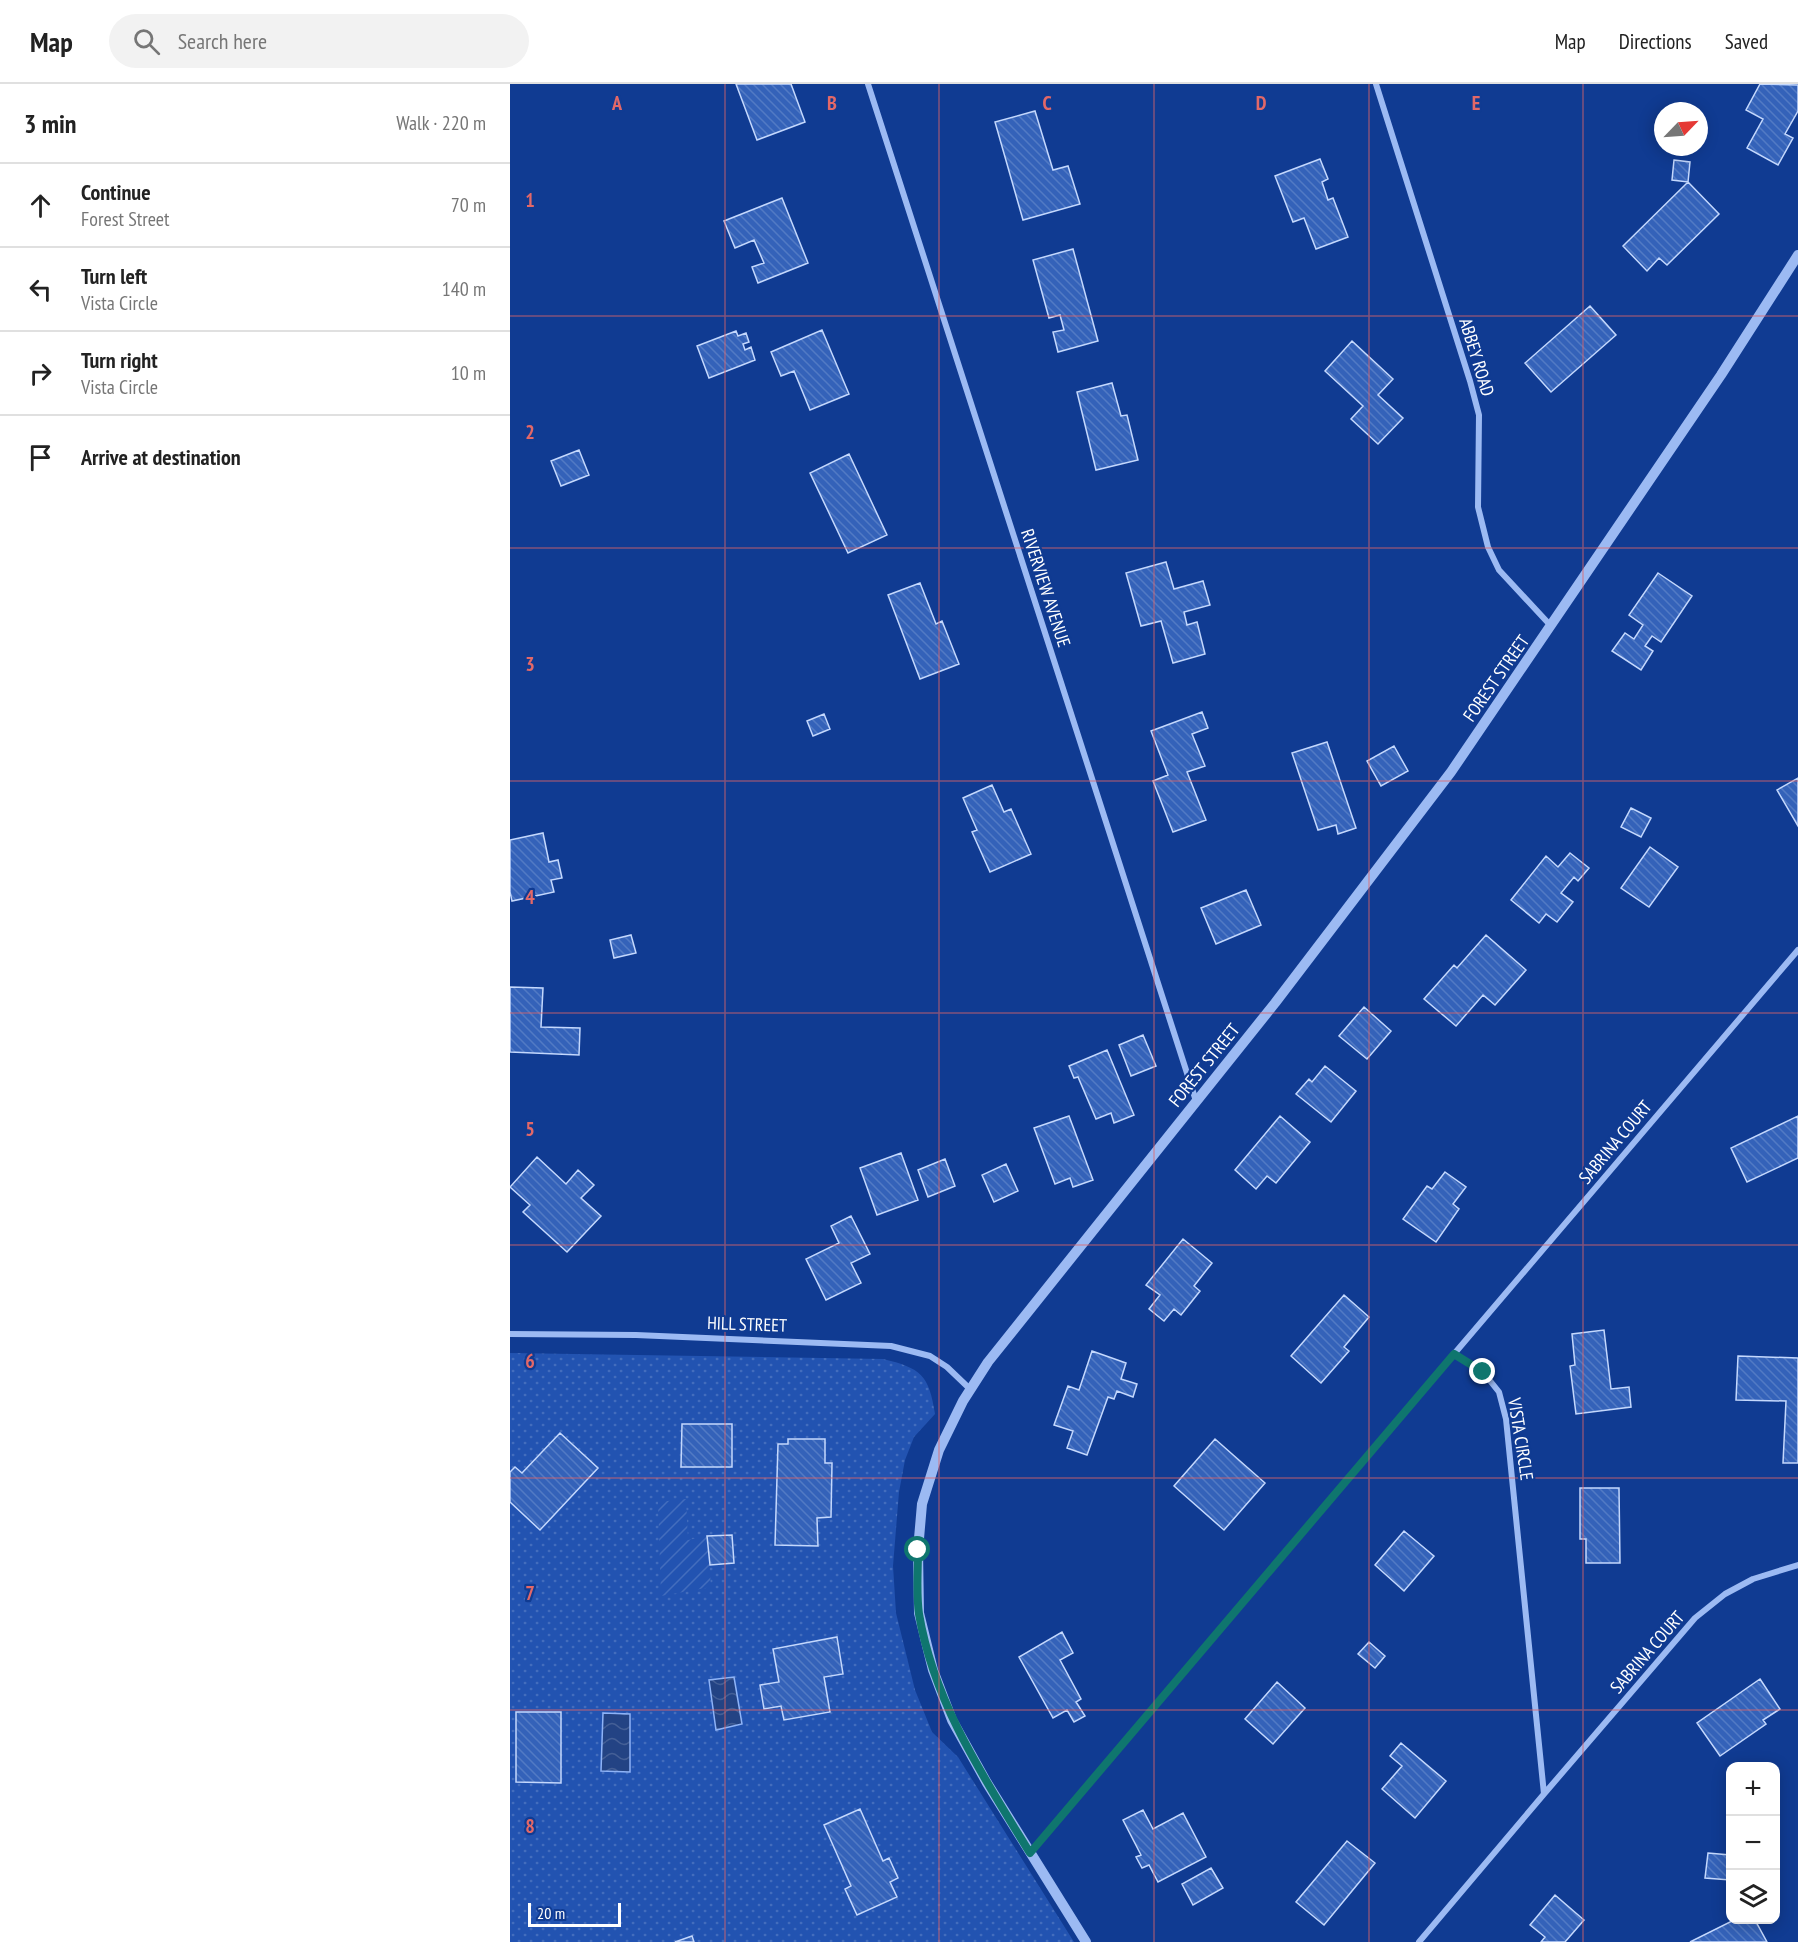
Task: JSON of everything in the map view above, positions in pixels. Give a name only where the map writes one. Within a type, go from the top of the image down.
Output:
[{"type":"street","name":"RIVERVIEW AVENUE","points":[[868,84],[1196,1101]]},
{"type":"street","name":"ABBEY ROAD","points":[[1376,84],[1479,415],[1478,507],[1488,547],[1499,570],[1551,627]]},
{"type":"street","name":"FOREST STREET","points":[[1086,1942],[987,1783],[952,1720],[933,1671],[919,1613],[918,1550],[922,1504],[939,1450],[970,1389],[988,1362],[1346,912],[1451,772],[1721,375],[1798,255]]},
{"type":"street","name":"SABRINA COURT","points":[[1454,1354],[1798,950]]},
{"type":"street","name":"HILL STREET","points":[[510,1334],[660,1336],[891,1346],[930,1356],[947,1367],[970,1389]]},
{"type":"street","name":"VISTA CIRCLE","points":[[1454,1354],[1483,1372],[1488,1378],[1499,1392],[1506,1419],[1544,1794]]},
{"type":"street","points":[[1030,1853],[1454,1354]]},
{"type":"street","name":"SABRINA COURT","points":[[1544,1794],[1695,1618],[1725,1594],[1753,1579],[1798,1565]]},
{"type":"street","points":[[1419,1942],[1544,1794]]},
{"type":"shaded area","points":[[510,1353],[883,1359],[906,1366],[921,1375],[930,1390],[935,1414],[914,1437],[905,1460],[899,1492],[893,1566],[896,1613],[915,1690],[932,1732],[958,1757],[1074,1942],[510,1942]]},
{"type":"shaded area","points":[[686,1499],[688,1540],[707,1536],[711,1587],[661,1596],[658,1502]]},
{"type":"water","points":[[734,1677],[742,1724],[716,1730],[709,1680]]},
{"type":"water","points":[[603,1713],[630,1714],[630,1772],[601,1771]]},
{"type":"building","points":[[736,84],[791,84],[805,122],[757,140]]},
{"type":"building","points":[[1760,84],[1798,85],[1798,111],[1785,134],[1793,138],[1778,165],[1747,148],[1763,119],[1746,110]]},
{"type":"building","points":[[1035,111],[1053,170],[1068,166],[1080,204],[1023,220],[995,122]]},
{"type":"building","points":[[1320,159],[1328,179],[1322,182],[1328,200],[1333,198],[1348,237],[1316,249],[1304,218],[1293,222],[1275,176]]},
{"type":"building","points":[[1674,160],[1690,162],[1688,182],[1672,180]]},
{"type":"building","points":[[1688,182],[1719,214],[1667,265],[1659,258],[1647,271],[1623,246]]},
{"type":"building","points":[[782,198],[808,263],[758,283],[752,267],[764,263],[754,240],[735,248],[724,221]]},
{"type":"building","points":[[1073,249],[1098,341],[1058,352],[1053,332],[1064,330],[1060,315],[1049,318],[1033,260]]},
{"type":"building","points":[[1590,306],[1616,335],[1551,392],[1525,363]]},
{"type":"building","points":[[822,330],[849,394],[810,410],[794,371],[781,376],[771,352]]},
{"type":"building","points":[[736,331],[738,336],[746,333],[749,342],[743,344],[745,350],[751,347],[755,360],[709,378],[697,346]]},
{"type":"building","points":[[1352,341],[1393,379],[1378,395],[1403,418],[1378,444],[1351,419],[1363,406],[1325,371]]},
{"type":"building","points":[[1112,383],[1121,416],[1127,415],[1138,460],[1096,470],[1077,392]]},
{"type":"building","points":[[579,450],[589,475],[561,486],[551,461]]},
{"type":"building","points":[[849,454],[887,535],[848,553],[810,473]]},
{"type":"building","points":[[1166,562],[1174,589],[1203,581],[1210,605],[1184,612],[1187,625],[1197,622],[1205,654],[1173,663],[1161,621],[1141,626],[1126,573]]},
{"type":"building","points":[[1658,573],[1692,596],[1661,642],[1652,636],[1645,646],[1653,651],[1641,670],[1612,651],[1625,633],[1634,639],[1643,625],[1629,615]]},
{"type":"building","points":[[920,583],[936,624],[942,621],[959,664],[920,679],[888,595]]},
{"type":"building","points":[[1202,712],[1208,728],[1192,734],[1205,766],[1187,772],[1206,820],[1173,832],[1153,781],[1168,775],[1151,731]]},
{"type":"building","points":[[824,714],[830,729],[813,736],[807,721]]},
{"type":"building","points":[[1327,742],[1356,828],[1338,834],[1336,825],[1318,830],[1292,753]]},
{"type":"building","points":[[1394,746],[1408,771],[1381,786],[1367,761]]},
{"type":"building","points":[[1798,778],[1798,826],[1777,790]]},
{"type":"building","points":[[992,785],[1004,812],[1011,809],[1031,854],[990,872],[972,832],[977,830],[963,798]]},
{"type":"building","points":[[1631,808],[1651,818],[1641,837],[1621,827]]},
{"type":"building","points":[[543,833],[549,862],[558,860],[562,878],[551,880],[554,892],[512,901],[510,840]]},
{"type":"building","points":[[1650,847],[1678,867],[1649,907],[1621,888]]},
{"type":"building","points":[[1570,853],[1589,868],[1578,881],[1574,877],[1561,893],[1573,902],[1557,922],[1546,914],[1539,923],[1511,900],[1546,856],[1558,867]]},
{"type":"building","points":[[1246,890],[1261,925],[1216,944],[1201,908]]},
{"type":"building","points":[[631,935],[636,953],[614,958],[610,940]]},
{"type":"building","points":[[1486,935],[1526,970],[1495,1005],[1483,995],[1456,1026],[1424,999],[1454,965],[1457,968]]},
{"type":"building","points":[[510,987],[543,988],[541,1027],[580,1028],[579,1055],[510,1052]]},
{"type":"building","points":[[1364,1007],[1391,1031],[1367,1059],[1339,1036]]},
{"type":"building","points":[[1143,1035],[1156,1066],[1131,1076],[1119,1045]]},
{"type":"building","points":[[1107,1050],[1134,1115],[1114,1123],[1111,1113],[1096,1119],[1078,1077],[1074,1078],[1069,1066]]},
{"type":"building","points":[[1325,1066],[1356,1091],[1331,1122],[1296,1094],[1309,1079],[1312,1082]]},
{"type":"building","points":[[1069,1116],[1093,1180],[1073,1187],[1070,1178],[1055,1184],[1034,1128]]},
{"type":"building","points":[[1280,1116],[1310,1142],[1276,1183],[1267,1176],[1256,1189],[1235,1170]]},
{"type":"building","points":[[1798,1116],[1798,1158],[1747,1182],[1731,1148]]},
{"type":"building","points":[[901,1153],[918,1200],[877,1215],[860,1168]]},
{"type":"building","points":[[537,1157],[566,1184],[578,1170],[594,1185],[581,1198],[601,1216],[567,1252],[523,1212],[530,1205],[510,1187]]},
{"type":"building","points":[[945,1159],[955,1186],[928,1197],[918,1170]]},
{"type":"building","points":[[1006,1164],[1018,1191],[994,1202],[982,1175]]},
{"type":"building","points":[[1445,1172],[1466,1187],[1453,1204],[1459,1209],[1436,1242],[1403,1219],[1427,1186],[1432,1189]]},
{"type":"building","points":[[851,1216],[870,1254],[851,1263],[861,1283],[826,1300],[806,1259],[839,1243],[831,1226]]},
{"type":"building","points":[[1183,1239],[1212,1263],[1194,1286],[1200,1291],[1181,1315],[1174,1309],[1164,1321],[1149,1309],[1160,1295],[1146,1285]]},
{"type":"building","points":[[1344,1295],[1369,1317],[1344,1347],[1349,1351],[1321,1383],[1291,1356]]},
{"type":"building","points":[[1604,1330],[1611,1389],[1629,1387],[1631,1407],[1576,1414],[1570,1366],[1575,1365],[1572,1334]]},
{"type":"building","points":[[1092,1351],[1126,1363],[1121,1379],[1137,1384],[1133,1397],[1117,1391],[1114,1399],[1108,1397],[1087,1455],[1067,1448],[1073,1431],[1054,1425],[1068,1386],[1079,1390]]},
{"type":"building","points":[[1738,1356],[1798,1358],[1798,1463],[1783,1463],[1786,1401],[1736,1400]]},
{"type":"building","points":[[682,1424],[732,1424],[732,1467],[681,1467]]},
{"type":"building","points":[[560,1433],[598,1468],[540,1530],[510,1502],[510,1472],[515,1467],[522,1473]]},
{"type":"building","points":[[788,1439],[825,1439],[825,1463],[832,1463],[831,1517],[817,1518],[818,1546],[775,1545],[778,1444],[788,1444]]},
{"type":"building","points":[[1215,1439],[1265,1483],[1224,1530],[1174,1486]]},
{"type":"building","points":[[1580,1488],[1619,1488],[1620,1563],[1586,1563],[1586,1539],[1580,1539]]},
{"type":"building","points":[[1404,1531],[1434,1556],[1404,1591],[1375,1565]]},
{"type":"building","points":[[732,1535],[734,1563],[710,1565],[707,1536]]},
{"type":"building","points":[[1062,1632],[1073,1653],[1060,1660],[1081,1699],[1076,1702],[1085,1716],[1074,1722],[1067,1710],[1053,1718],[1019,1657]]},
{"type":"building","points":[[837,1637],[843,1674],[824,1677],[830,1712],[784,1720],[781,1706],[764,1709],[760,1685],[779,1682],[773,1649]]},
{"type":"building","points":[[1369,1642],[1385,1656],[1375,1668],[1358,1654]]},
{"type":"building","points":[[1760,1679],[1780,1709],[1763,1720],[1766,1724],[1720,1756],[1697,1723]]},
{"type":"building","points":[[1277,1682],[1305,1708],[1273,1744],[1245,1719]]},
{"type":"building","points":[[516,1712],[561,1712],[561,1783],[516,1782]]},
{"type":"building","points":[[1401,1743],[1446,1781],[1415,1818],[1382,1789],[1402,1766],[1390,1756]]},
{"type":"building","points":[[860,1809],[883,1861],[889,1858],[898,1878],[890,1882],[897,1897],[857,1915],[845,1889],[851,1886],[824,1825]]},
{"type":"building","points":[[1143,1810],[1153,1829],[1183,1813],[1206,1857],[1158,1882],[1149,1865],[1142,1868],[1136,1857],[1141,1855],[1123,1820]]},
{"type":"building","points":[[1347,1841],[1375,1863],[1324,1925],[1296,1902]]},
{"type":"building","points":[[1708,1853],[1726,1855],[1726,1880],[1705,1878]]},
{"type":"building","points":[[1211,1868],[1223,1888],[1193,1905],[1182,1884]]},
{"type":"building","points":[[1555,1895],[1584,1920],[1565,1942],[1541,1942],[1545,1937],[1530,1925]]},
{"type":"building","points":[[1726,1924],[1757,1924],[1767,1942],[1690,1942]]},
{"type":"building","points":[[692,1936],[694,1942],[675,1942]]},
{"type":"route","points":[[918,1550],[919,1613],[933,1671],[952,1720],[1030,1853],[1454,1354],[1483,1372]]}]
